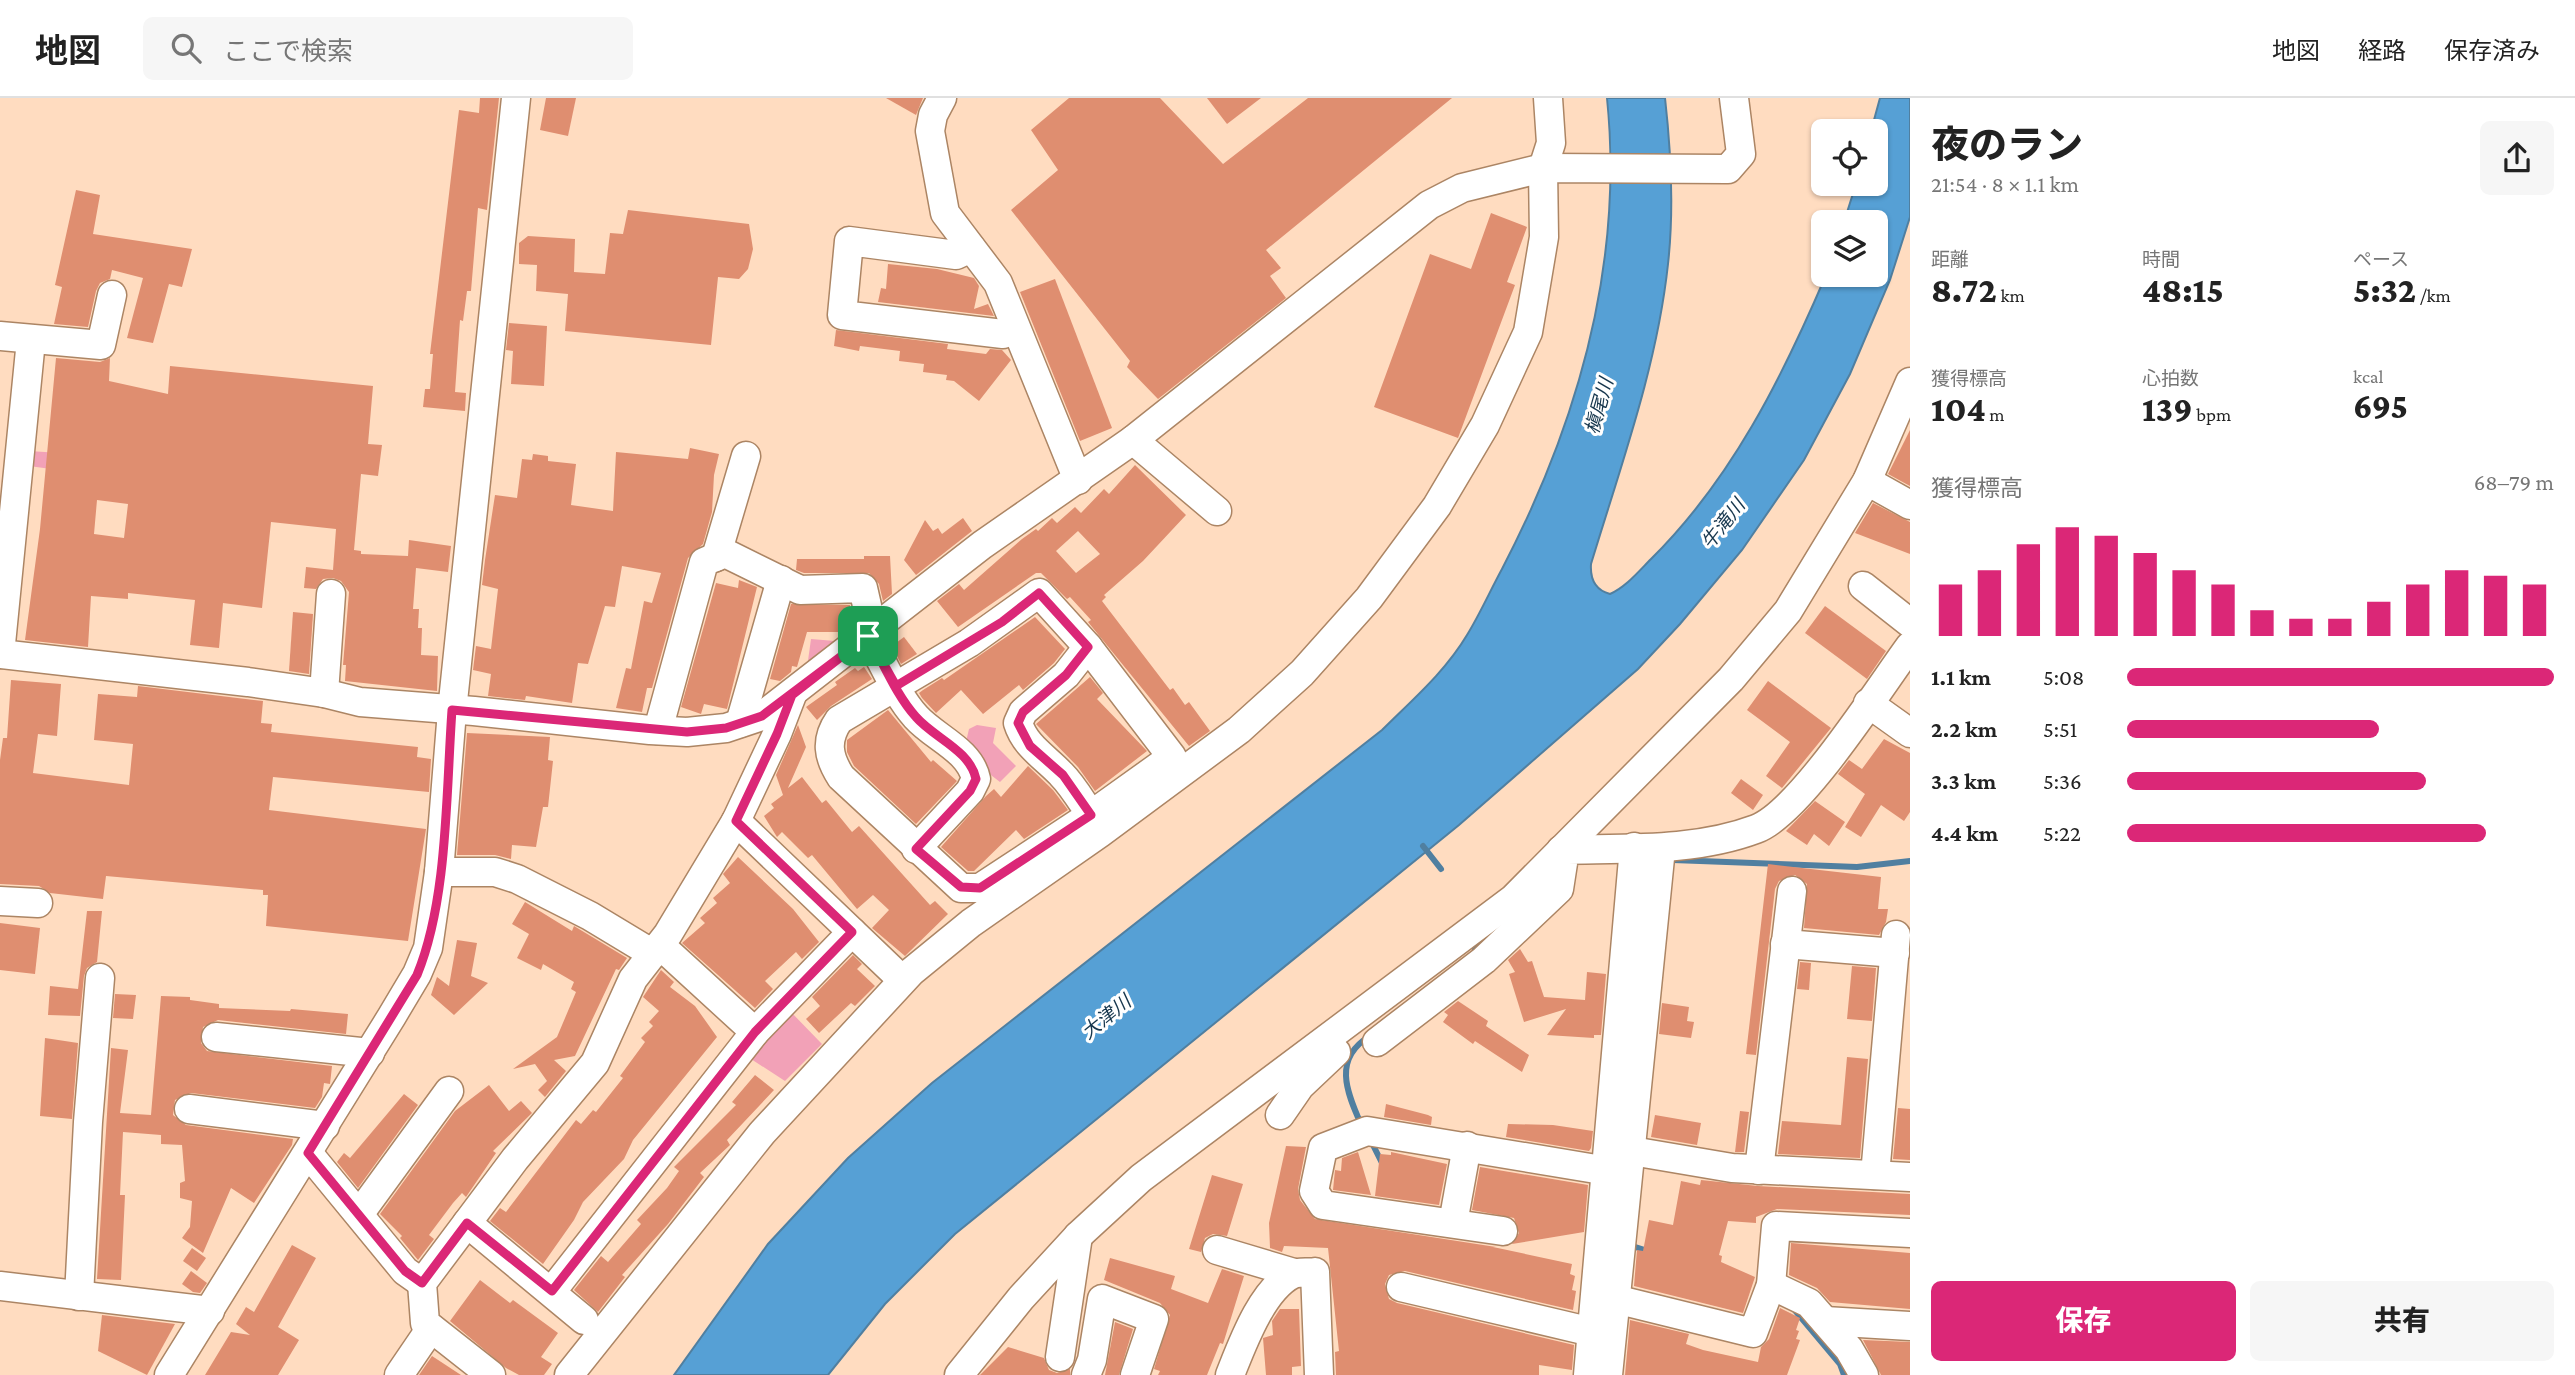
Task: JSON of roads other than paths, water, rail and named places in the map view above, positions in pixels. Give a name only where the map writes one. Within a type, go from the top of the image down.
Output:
[{"type":"street","points":[[169,1375],[370,1053],[417,975],[428,948],[439,872],[452,710],[516,98]]},
{"type":"street","points":[[942,98],[933,114],[930,131],[944,213],[998,284],[1079,480]]},
{"type":"street","points":[[569,1375],[762,1133],[911,972],[971,923],[1100,834],[1238,730],[1302,673],[1369,598],[1444,495],[1485,425],[1528,332],[1544,237],[1551,168],[1548,98]]},
{"type":"street","points":[[31,340],[0,654],[324,692],[360,702],[687,732],[740,723],[762,716],[792,695],[982,545],[1133,440],[1429,205],[1462,188],[1551,168],[1728,169],[1741,154],[1734,98]]},
{"type":"street","points":[[971,248],[956,255],[849,241],[842,314],[1003,334],[1015,329]]},
{"type":"street","points":[[0,336],[101,345],[112,295]]},
{"type":"street","points":[[959,1375],[1020,1298],[1079,1235],[1141,1178],[1513,900],[1739,670],[1788,611],[1867,481],[1910,382]]},
{"type":"street","points":[[1133,440],[1217,511]]},
{"type":"street","points":[[716,557],[746,456]]},
{"type":"street","points":[[1867,481],[1910,505]]},
{"type":"street","points":[[658,730],[704,562],[725,553],[800,590],[863,588],[870,634],[896,686],[914,715],[932,734],[960,752],[974,769],[976,779],[970,791],[916,849]]},
{"type":"street","points":[[740,723],[781,580]]},
{"type":"street","points":[[1863,586],[1910,623]]},
{"type":"street","points":[[1039,593],[1088,647],[1172,757],[1091,815],[980,888],[961,887],[916,849],[841,777],[831,761],[829,746],[832,731],[839,720],[896,686],[1002,622],[1039,593]]},
{"type":"street","points":[[324,692],[331,594]]},
{"type":"street","points":[[1560,850],[1648,848],[1759,829],[1788,808],[1910,646]]},
{"type":"street","points":[[1088,647],[1066,675],[1023,712],[1018,723],[1030,746],[1063,775],[1091,815]]},
{"type":"street","points":[[491,1375],[425,1323],[422,1283],[515,1159],[595,1063],[632,979],[656,949],[736,821],[777,734],[792,695]]},
{"type":"street","points":[[1868,703],[1910,733]]},
{"type":"street","points":[[736,821],[894,972]]},
{"type":"street","points":[[1608,1375],[1605,1299],[1616,1156],[1648,848]]},
{"type":"street","points":[[1377,1042],[1483,960],[1552,897],[1559,889],[1563,863],[1560,850]]},
{"type":"street","points":[[439,872],[495,872],[517,879],[656,949],[755,1032]]},
{"type":"street","points":[[1759,1170],[1792,891]]},
{"type":"street","points":[[0,901],[38,903]]},
{"type":"street","points":[[552,1291],[755,1032],[852,932]]},
{"type":"street","points":[[1786,944],[1895,944],[1875,1175]]},
{"type":"street","points":[[79,1296],[88,1122],[100,978]]},
{"type":"street","points":[[1280,1115],[1300,1086],[1376,1017],[1391,991]]},
{"type":"street","points":[[216,1037],[370,1053]]},
{"type":"street","points":[[360,1213],[449,1091]]},
{"type":"street","points":[[189,1109],[325,1126]]},
{"type":"street","points":[[1503,1231],[1324,1205],[1314,1191],[1323,1148],[1367,1131],[1466,1146],[1616,1156],[1759,1170],[1910,1177]]},
{"type":"street","points":[[1453,1223],[1466,1146]]},
{"type":"street","points":[[308,1153],[405,1271],[422,1283]]},
{"type":"street","points":[[467,1223],[584,1320]]},
{"type":"street","points":[[1605,1299],[1753,1333],[1771,1285],[1776,1226],[1910,1233]]},
{"type":"street","points":[[1060,1357],[1079,1235]]},
{"type":"street","points":[[1217,1251],[1294,1273],[1315,1272],[1319,1375]]},
{"type":"street","points":[[1230,1375],[1251,1325],[1274,1291],[1294,1273]]},
{"type":"street","points":[[1771,1285],[1809,1303],[1849,1349],[1864,1375]]},
{"type":"street","points":[[0,1286],[210,1311]]},
{"type":"street","points":[[1401,1287],[1592,1332]]},
{"type":"street","points":[[1086,1375],[1092,1360],[1102,1299],[1154,1319],[1135,1375]]},
{"type":"street","points":[[1588,1375],[1592,1332],[1605,1299]]},
{"type":"street","points":[[1825,1321],[1910,1326]]},
{"type":"street","points":[[399,1375],[431,1328]]},
{"type":"water","points":[[1607,98],[1665,98],[1671,202],[1668,264],[1647,378],[1591,564],[1594,583],[1601,590],[1610,594],[1632,578],[1680,528],[1706,496],[1752,426],[1791,352],[1821,287],[1887,287],[1850,374],[1804,460],[1742,550],[1638,669],[1459,825],[955,1234],[885,1304],[828,1375],[674,1375],[768,1244],[848,1158],[932,1083],[1382,730],[1449,661],[1481,611],[1529,514],[1573,400],[1601,281],[1608,221],[1610,160]]},
{"type":"water","points":[[1880,98],[1910,98],[1910,217],[1888,285],[1888,210],[1848,210],[1852,196],[1888,196],[1888,119],[1874,119]]},
{"type":"waterway","points":[[1423,846],[1441,869]]},
{"type":"waterway","points":[[1673,860],[1857,867],[1910,861]]},
{"type":"waterway","points":[[1475,949],[1498,927]]},
{"type":"waterway","points":[[1361,1124],[1347,1087],[1347,1065],[1358,1045],[1370,1036]]},
{"type":"waterway","points":[[1373,1145],[1383,1165]]},
{"type":"waterway","points":[[1629,1245],[1651,1252]]},
{"type":"waterway","points":[[1793,1308],[1840,1364],[1844,1375]]},
{"type":"water label","name":"槇尾川","points":[[1599,406]]},
{"type":"water label","name":"牛滝川","points":[[1723,524]]},
{"type":"water label","name":"大津川","points":[[1106,1017]]}]
